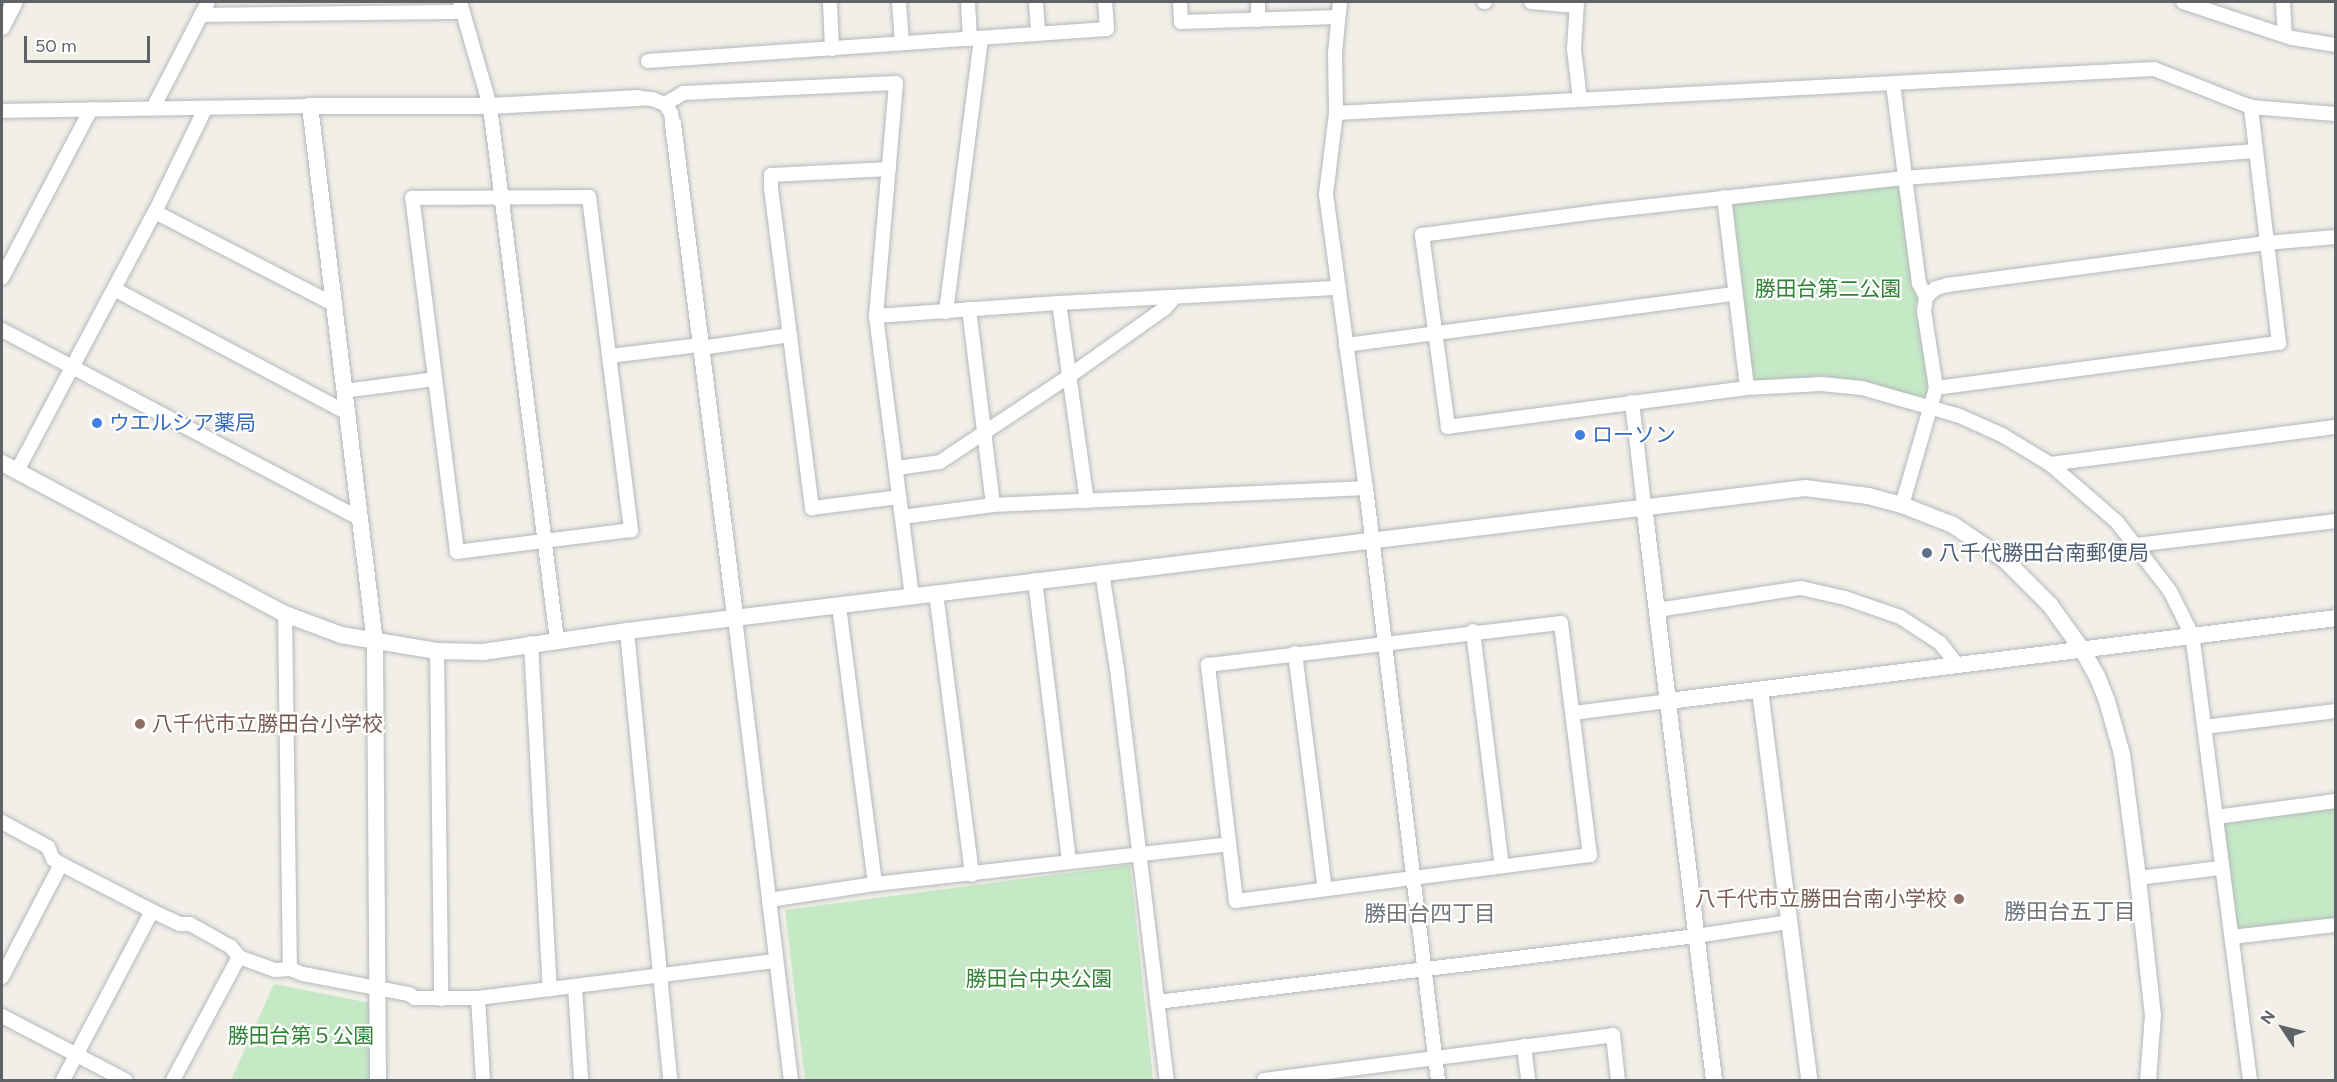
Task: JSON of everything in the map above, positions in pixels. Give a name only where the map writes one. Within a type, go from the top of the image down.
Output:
[{"type":"street","points":[[2,27],[15,2]]},
{"type":"street","points":[[153,108],[208,2]]},
{"type":"street","points":[[830,2],[832,49]]},
{"type":"street","points":[[899,2],[902,43]]},
{"type":"street","points":[[946,312],[976,38],[968,2]]},
{"type":"street","points":[[1036,2],[1038,33]]},
{"type":"street","points":[[648,62],[1107,29],[1105,2]]},
{"type":"street","points":[[1180,2],[1180,22],[1338,17]]},
{"type":"street","points":[[1258,2],[1258,20]]},
{"type":"street","points":[[1340,2],[1335,53],[1336,113],[1326,194],[1366,488],[1438,1080]]},
{"type":"street","points":[[1531,2],[1576,4],[1574,50],[1580,99]]},
{"type":"street","points":[[2183,2],[2285,35],[2336,45]]},
{"type":"street","points":[[2283,2],[2285,35]]},
{"type":"street","points":[[201,15],[462,7],[490,106],[557,640]]},
{"type":"street","points":[[1336,113],[2154,69],[2251,107],[2336,114]]},
{"type":"street","points":[[665,104],[683,93],[896,83],[876,316],[912,597]]},
{"type":"street","points":[[1893,84],[1919,283],[1926,297],[1924,311],[1936,388],[1932,409],[1902,505]]},
{"type":"street","points":[[2,111],[310,106],[490,106],[639,98],[652,99],[665,104],[671,113],[673,124],[791,1080]]},
{"type":"street","points":[[310,106],[375,643],[378,1080]]},
{"type":"street","points":[[1936,388],[2278,343],[2251,107]]},
{"type":"street","points":[[2,278],[91,109]]},
{"type":"street","points":[[17,471],[155,212],[206,109]]},
{"type":"street","points":[[2250,1080],[2192,635],[2169,591],[2135,545],[2104,510],[2050,464],[1981,424],[1862,388],[1821,384],[1747,388],[1448,427],[1422,235],[1724,197],[1905,178],[2255,151]]},
{"type":"street","points":[[889,169],[771,175],[812,508],[899,496]]},
{"type":"street","points":[[589,197],[610,356],[631,530],[457,552],[412,198],[589,197]]},
{"type":"street","points":[[1724,197],[1747,388]]},
{"type":"street","points":[[155,212],[334,305]]},
{"type":"street","points":[[1926,297],[1936,288],[1947,285],[2266,243],[2336,237]]},
{"type":"street","points":[[876,316],[1059,303],[1173,299],[1340,288]]},
{"type":"street","points":[[114,289],[347,413]]},
{"type":"street","points":[[1346,345],[1735,294]]},
{"type":"street","points":[[897,468],[940,462],[1068,376],[1165,308],[1173,299]]},
{"type":"street","points":[[1059,303],[1087,501]]},
{"type":"street","points":[[969,309],[993,505]]},
{"type":"street","points":[[2,330],[360,519]]},
{"type":"street","points":[[610,356],[790,335]]},
{"type":"street","points":[[344,391],[435,379]]},
{"type":"street","points":[[1632,402],[1714,1080]]},
{"type":"street","points":[[2050,464],[2336,427]]},
{"type":"street","points":[[2,463],[285,614],[341,635],[375,643],[436,651],[483,652],[531,643],[1035,580],[1644,505],[1805,488],[1868,496],[1902,505],[1953,525],[2005,560],[2050,605],[2083,651],[2107,701],[2122,754],[2153,1015],[2148,1080]]},
{"type":"street","points":[[902,516],[993,505],[1366,488]]},
{"type":"street","points":[[2135,545],[2336,521]]},
{"type":"street","points":[[1102,572],[1117,669],[1167,1080]]},
{"type":"street","points":[[1035,580],[1069,862]]},
{"type":"street","points":[[1657,610],[1801,588],[1845,598],[1900,617],[1940,643],[1957,665]]},
{"type":"street","points":[[936,593],[972,875]]},
{"type":"street","points":[[839,606],[875,884]]},
{"type":"street","points":[[285,614],[290,969]]},
{"type":"street","points":[[1574,713],[2336,618]]},
{"type":"street","points":[[1561,623],[1590,855],[1236,901],[1208,665],[1384,643],[1473,631],[1561,623]]},
{"type":"street","points":[[627,631],[670,1080]]},
{"type":"street","points":[[1473,631],[1502,866]]},
{"type":"street","points":[[531,643],[550,989]]},
{"type":"street","points":[[436,651],[441,999]]},
{"type":"street","points":[[1295,653],[1325,889]]},
{"type":"street","points":[[1760,690],[1809,1080]]},
{"type":"street","points":[[2204,727],[2336,711]]},
{"type":"street","points":[[2216,817],[2336,801]]},
{"type":"street","points":[[2,822],[48,847],[53,859],[61,864],[152,911],[180,924],[190,924],[231,947],[239,957],[275,970],[290,969],[303,974],[409,994],[414,998],[478,998],[776,962]]},
{"type":"street","points":[[770,900],[875,884],[972,875],[1138,853],[1229,844]]},
{"type":"street","points":[[2,977],[61,864]]},
{"type":"street","points":[[2138,878],[2221,868]]},
{"type":"street","points":[[63,1080],[152,911]]},
{"type":"street","points":[[1157,1002],[1696,936],[1790,922]]},
{"type":"street","points":[[2232,937],[2336,925]]},
{"type":"street","points":[[172,1080],[239,957]]},
{"type":"street","points":[[575,986],[581,1080]]},
{"type":"street","points":[[478,998],[483,1080]]},
{"type":"street","points":[[2,1016],[125,1080]]},
{"type":"street","points":[[1264,1080],[1347,1075],[1435,1058],[1612,1035],[1618,1080]]},
{"type":"street","points":[[1524,1046],[1528,1080]]},
{"type":"green space","name":"勝田台第二公園","points":[[1898,185],[1914,285],[1922,298],[1915,306],[1930,384],[1925,400],[1860,382],[1824,376],[1752,384],[1733,203]]},
{"type":"green space","points":[[2335,801],[2335,925],[2232,937],[2216,817]]},
{"type":"green space","name":"勝田台中央公園","points":[[1130,865],[1153,1080],[805,1080],[785,910]]},
{"type":"green space","name":"勝田台第５公園","points":[[274,984],[370,1003],[372,1080],[231,1080]]},
{"type":"place","name":"ウエルシア薬局","points":[[97,423]]},
{"type":"place","name":"ローソン","points":[[1580,435]]},
{"type":"place","name":"八千代勝田台南郵便局","points":[[1927,553]]},
{"type":"place","name":"八千代市立勝田台小学校","points":[[140,724]]},
{"type":"place","name":"八千代市立勝田台南小学校","points":[[1959,899]]},
{"type":"district","name":"勝田台五丁目","points":[[2070,912]]},
{"type":"district","name":"勝田台四丁目","points":[[1430,914]]}]
